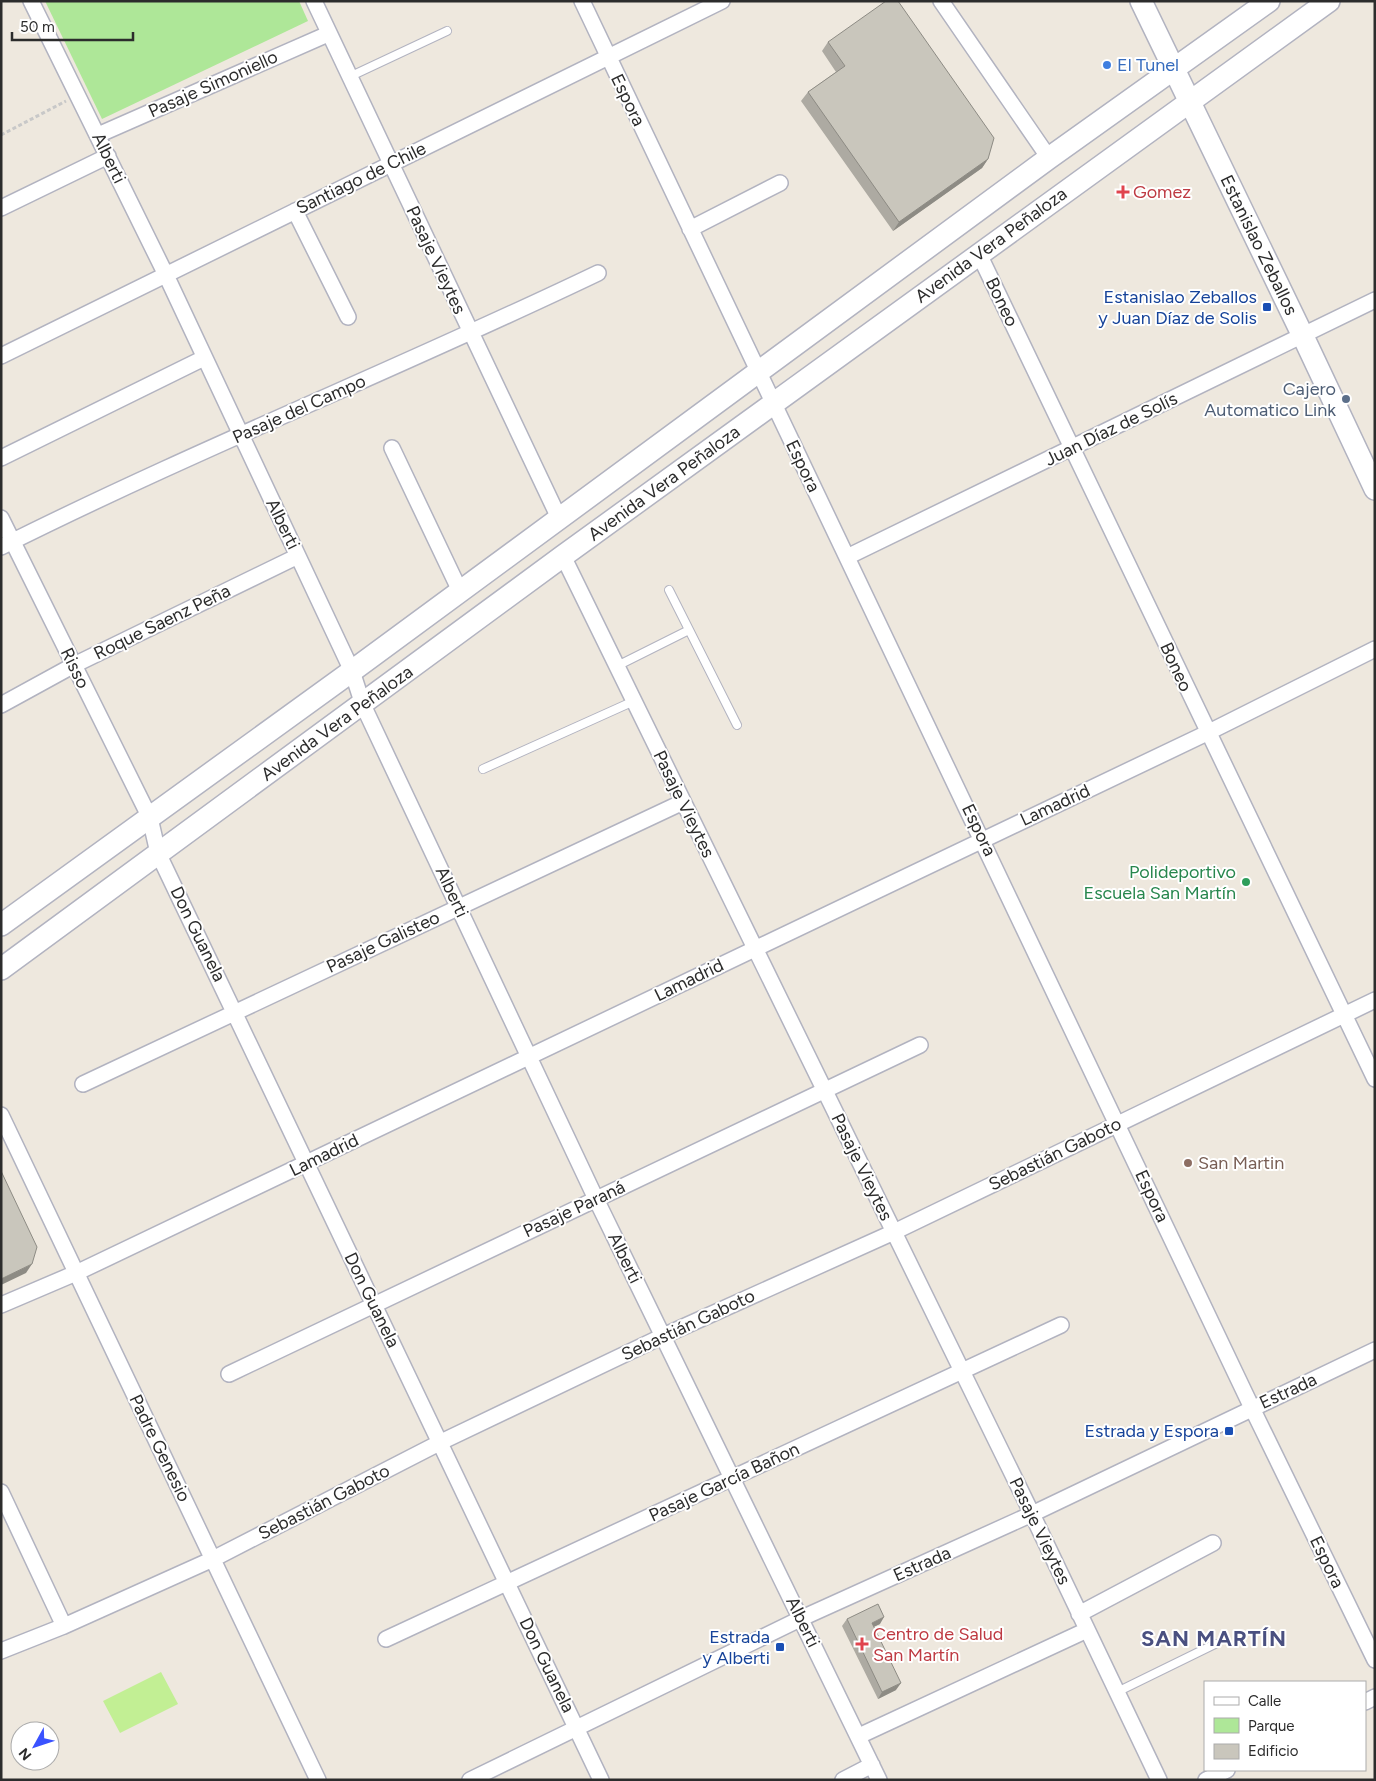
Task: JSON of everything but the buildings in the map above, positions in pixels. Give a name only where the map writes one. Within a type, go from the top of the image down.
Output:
[{"type":"main road","name":"Estanislao Zeballos","points":[[1141,1],[1375,489]]},
{"type":"main road","name":"Avenida Vera Peñaloza","points":[[1,925],[352,671],[1049,158],[1269,1]]},
{"type":"main road","name":"Avenida Vera Peñaloza","points":[[1,969],[364,705],[563,556],[1329,1]]},
{"type":"street","name":"Alberti","points":[[31,1],[166,275],[352,671],[364,705],[458,907],[596,1199],[802,1618],[879,1780]]},
{"type":"street","name":"Pasaje Vieytes","points":[[314,1],[559,518]]},
{"type":"street","name":"Espora","points":[[582,1],[758,373],[983,839],[1252,1408],[1375,1660]]},
{"type":"street","name":"Santiago de Chile","points":[[1,356],[722,1]]},
{"type":"street","points":[[941,1],[1049,158]]},
{"type":"street","name":"Pasaje Simoniello","points":[[98,135],[328,34]]},
{"type":"street","points":[[1,208],[108,156]]},
{"type":"street","points":[[690,229],[780,183]]},
{"type":"street","points":[[295,211],[348,317]]},
{"type":"street","name":"Boneo","points":[[979,254],[1207,733],[1375,1079]]},
{"type":"street","name":"Pasaje del Campo","points":[[7,544],[240,436],[471,334],[598,273]]},
{"type":"street","name":"Juan Díaz de Solís","points":[[847,557],[1073,449],[1302,334],[1375,300]]},
{"type":"street","points":[[1,458],[204,358]]},
{"type":"street","points":[[392,448],[460,591]]},
{"type":"street","name":"Risso","points":[[1,518],[7,544],[74,665],[150,818]]},
{"type":"street","name":"Roque Saenz Peña","points":[[1,705],[74,665],[298,556]]},
{"type":"street","name":"Pasaje Vieytes","points":[[563,556],[963,1372],[1159,1780]]},
{"type":"street","name":"Lamadrid","points":[[1,1305],[76,1273],[307,1163],[1207,733],[1375,649]]},
{"type":"street","name":"Pasaje Galisteo","points":[[83,1084],[683,802]]},
{"type":"street","name":"Don Guanela","points":[[150,818],[158,853],[601,1780]]},
{"type":"street","name":"Sebastián Gaboto","points":[[1,1651],[64,1626],[213,1559],[441,1442],[663,1336],[894,1232],[1375,1000]]},
{"type":"street","name":"Pasaje Paraná","points":[[229,1374],[920,1044]]},
{"type":"street","name":"Padre Genesio","points":[[1,1115],[318,1780]]},
{"type":"street","name":"Pasaje García Bañon","points":[[386,1639],[508,1584],[732,1477],[963,1372],[1061,1325]]},
{"type":"street","name":"Estrada","points":[[470,1780],[802,1618],[1032,1514],[1375,1350]]},
{"type":"street","points":[[1,1492],[64,1626]]},
{"type":"street","points":[[1080,1614],[1213,1543]]},
{"type":"street","points":[[858,1736],[1087,1630]]},
{"type":"street","points":[[843,1780],[872,1765]]},
{"type":"street","points":[[1206,1780],[1224,1771]]},
{"type":"lane","points":[[349,77],[447,31]]},
{"type":"lane","points":[[669,590],[737,725]]},
{"type":"lane","points":[[617,666],[689,630]]},
{"type":"lane","points":[[483,769],[634,701]]},
{"type":"lane","points":[[1117,1692],[1215,1644]]},
{"type":"path","points":[[1,135],[78,95]]},
{"type":"green space","points":[[45,1],[299,1],[308,21],[102,119]]},
{"type":"green space","points":[[161,1672],[178,1704],[120,1733],[103,1701]]},
{"type":"place","name":"El Tunel","points":[[1107,65]]},
{"type":"place","name":"Gomez","points":[[1123,192]]},
{"type":"place","name":"Estanislao Zeballos y Juan Díaz de Solis","points":[[1267,307]]},
{"type":"place","name":"Cajero Automatico Link","points":[[1346,399]]},
{"type":"place","name":"Polideportivo Escuela San Martín","points":[[1246,882]]},
{"type":"place","name":"San Martin","points":[[1188,1163]]},
{"type":"place","name":"Estrada y Espora","points":[[1229,1431]]},
{"type":"place","name":"Centro de Salud San Martín","points":[[862,1644]]},
{"type":"place","name":"Estrada y Alberti","points":[[780,1647]]},
{"type":"district","name":"SAN MARTÍN","points":[[1214,1638]]}]
